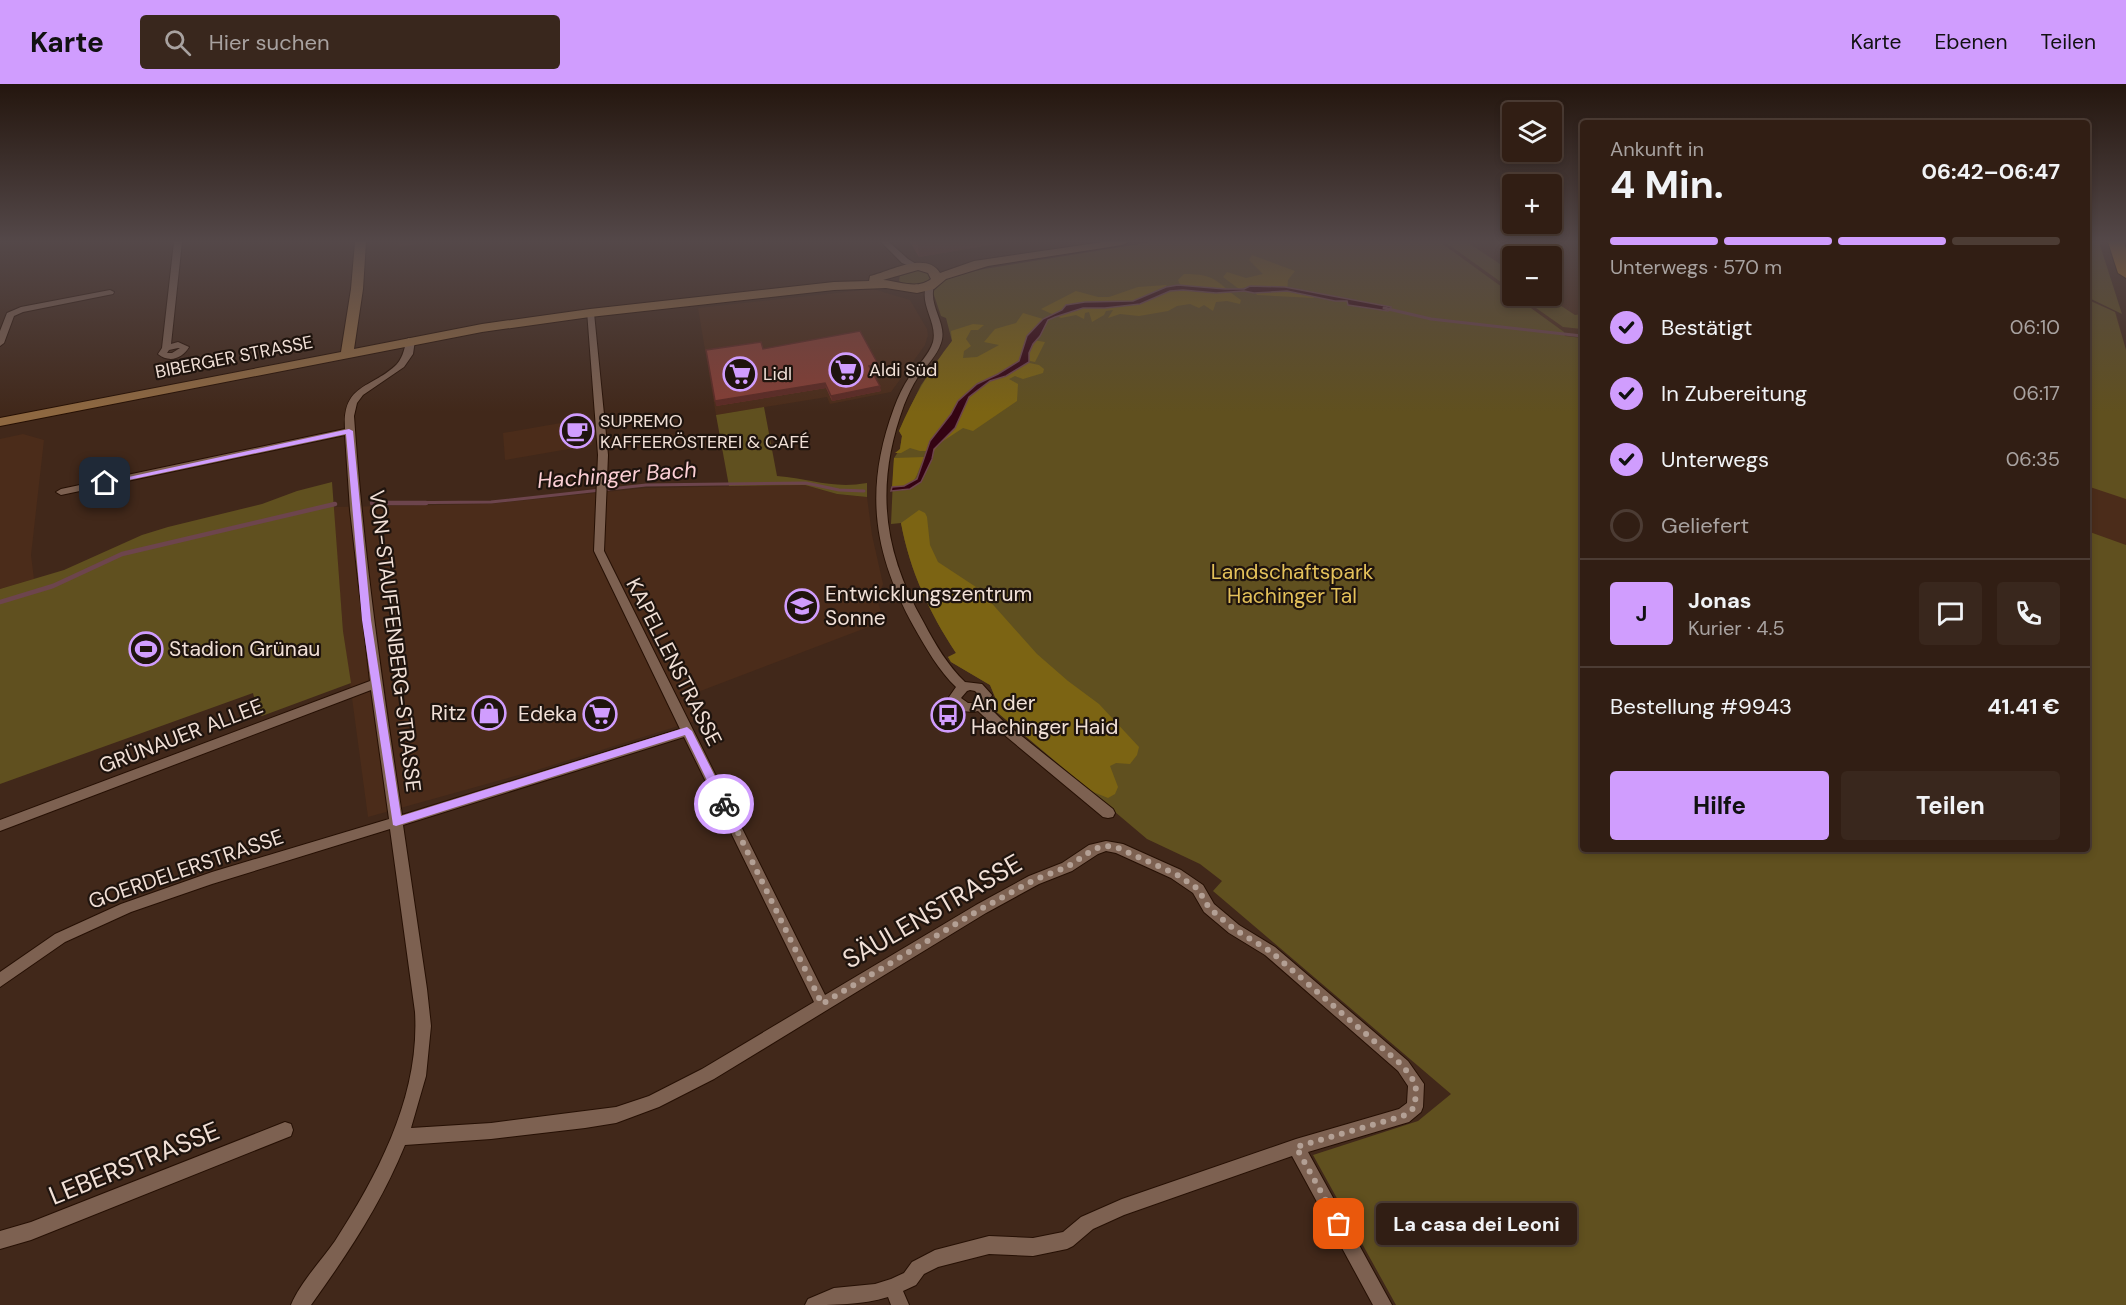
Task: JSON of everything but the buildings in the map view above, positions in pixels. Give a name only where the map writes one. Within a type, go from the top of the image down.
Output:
[{"type":"main road","points":[[347,353],[355,299]]},
{"type":"main road","name":"BIBERGER STRASSE","points":[[0,422],[411,340],[590,313],[717,299]]},
{"type":"street","points":[[0,343],[10,315],[21,310],[75,299]]},
{"type":"street","points":[[166,348],[173,299]]},
{"type":"street","points":[[920,299],[932,309]]},
{"type":"street","points":[[930,299],[938,340],[909,383],[892,425],[886,445],[879,497],[882,527],[892,571],[926,638],[948,674],[963,687]]},
{"type":"street","name":"KAPELLENSTRASSE","points":[[590,313],[602,442],[602,491],[597,528],[599,551],[822,1004]]},
{"type":"street","name":"VON-STAUFFENBERG-STRASSE","points":[[300,1305],[351,1232],[378,1184],[399,1137],[415,1088],[423,1044],[423,1009],[376,683],[357,532],[349,431],[349,408],[352,400],[369,385],[406,362],[411,351],[411,340]]},
{"type":"street","points":[[61,492],[349,431]]},
{"type":"street","name":"GRÜNAUER ALLEE","points":[[0,826],[376,683]]},
{"type":"street","points":[[970,686],[983,690],[986,695],[985,701],[969,708],[957,702],[955,697],[963,687],[970,686]]},
{"type":"street","points":[[980,705],[1000,725],[1108,813]]},
{"type":"street","name":"GOERDELERSTRASSE","points":[[0,980],[60,938],[126,908],[212,878],[687,731]]},
{"type":"street","name":"SÄULENSTRASSE","points":[[399,1137],[491,1131],[616,1115],[653,1102],[708,1074],[822,1004],[1034,880],[1067,867],[1094,849],[1106,846],[1118,848],[1176,874],[1198,889],[1209,908],[1234,929],[1270,951],[1403,1066],[1416,1084],[1415,1107],[1403,1116],[1296,1147]]},
{"type":"street","name":"LEBERSTRASSE","points":[[0,1240],[31,1231],[285,1130]]},
{"type":"street","points":[[814,1305],[834,1297],[875,1293],[893,1287],[910,1279],[918,1268],[935,1259],[989,1245],[1033,1247],[1067,1240],[1088,1223],[1107,1213],[1296,1147],[1383,1305]]},
{"type":"street","points":[[893,1287],[900,1305]]},
{"type":"shaded area","points":[[781,299],[907,299],[910,300],[927,329],[928,335],[925,345],[891,392],[830,404],[827,397],[716,415],[698,308]]},
{"type":"shaded area","points":[[1060,299],[1241,300],[1240,304],[1227,301],[1216,302],[1213,311],[1204,305],[1199,308],[1190,304],[1139,316],[1120,314],[1108,318],[1113,310],[1106,311],[1104,315],[1092,322],[1089,312],[1085,313],[1084,319],[1076,315],[1061,318],[1041,309]]},
{"type":"shaded area","points":[[1152,299],[1140,304],[1083,308],[1048,320],[1033,344],[1029,353],[1029,362],[1006,376],[990,381],[969,397],[955,428],[934,449],[932,459],[921,482],[910,489],[891,491],[892,487],[904,486],[917,479],[930,441],[958,401],[977,384],[1019,361],[1027,336],[1043,319],[1062,310],[1066,305],[1085,302]]},
{"type":"shaded area","points":[[1325,299],[1348,299],[1391,307],[1388,311],[1348,305],[1347,301]]},
{"type":"shaded area","points":[[1370,299],[1502,299],[1502,306],[1562,306],[1562,299],[1580,299],[1580,375]]},
{"type":"shaded area","points":[[2090,300],[2116,312],[2126,349],[2126,573],[2090,560]]},
{"type":"shaded area","points":[[1023,313],[1043,319],[1026,339],[1045,342],[1035,362],[1021,359],[1020,361],[1039,365],[1044,369],[1043,373],[1023,379],[1015,376],[1009,379],[1018,384],[1017,401],[973,431],[963,428],[940,443],[934,451],[910,448],[901,453],[895,453],[900,449],[902,436],[899,431],[904,419],[929,373],[952,341],[951,331],[973,324],[984,325],[978,330],[971,330],[966,339],[971,346],[964,351],[963,358],[977,357],[999,345],[984,342],[995,329],[1016,323]]},
{"type":"shaded area","points":[[589,418],[592,445],[505,460],[503,433]]},
{"type":"shaded area","points":[[23,434],[44,440],[31,555],[34,579],[0,589],[0,439]]},
{"type":"shaded area","points":[[925,457],[912,482],[892,487],[894,458]]},
{"type":"shaded area","points":[[805,485],[837,494],[867,497],[872,535],[883,584],[877,599],[884,621],[690,695],[701,719],[537,770],[368,817],[343,631],[333,507],[488,504],[645,488]]},
{"type":"shaded area","points":[[919,510],[927,517],[930,545],[938,562],[979,589],[1037,654],[1099,704],[1139,747],[1137,755],[1130,764],[1116,763],[1110,766],[1118,787],[1115,794],[1108,798],[1091,791],[992,708],[995,697],[990,685],[951,662],[948,657],[956,653],[922,591],[901,523]]},
{"type":"green space","name":"Landschaftspark Hachinger Tal","points":[[935,299],[1502,299],[1502,306],[1528,306],[1564,332],[1565,336],[1580,338],[1580,852],[2090,852],[2090,532],[2126,545],[2126,1305],[1396,1305],[1313,1155],[1418,1121],[1451,1094],[1213,891],[1222,881],[1200,864],[1147,839],[992,708],[995,697],[990,685],[951,662],[948,657],[956,653],[922,591],[901,523],[891,524],[894,458],[900,449],[902,436],[899,431],[921,385],[952,341],[946,318],[941,316]]},
{"type":"green space","points":[[2091,299],[2117,299],[2122,314]]},
{"type":"green space","points":[[2090,301],[2115,312],[2126,350],[2126,499],[2090,487]]},
{"type":"green space","points":[[1533,306],[1561,306],[1575,315],[1580,314],[1580,329],[1563,327]]},
{"type":"green space","points":[[764,407],[777,476],[843,485],[867,483],[867,497],[837,494],[805,485],[729,486],[716,415]]},
{"type":"green space","name":"Stadion Grünau","points":[[332,482],[343,631],[351,683],[262,716],[258,713],[253,693],[0,784],[0,589],[64,570],[142,535],[262,504],[297,491]]},
{"type":"waterway","name":"Hachinger Bach","points":[[1384,308],[1431,319],[1580,336]]},
{"type":"waterway","name":"Hachinger Bach","points":[[426,503],[372,503],[491,502],[646,485],[806,483],[839,490],[864,491]]},
{"type":"waterway","name":"Hachinger Bach","points":[[0,602],[53,586],[122,554],[335,504]]},
{"type":"way so far","points":[[724,804],[822,1004],[981,909],[1034,880],[1067,867],[1094,849],[1106,846],[1118,848],[1176,874],[1198,889],[1209,908],[1234,929],[1270,951],[1313,987],[1403,1066],[1416,1084],[1415,1107],[1403,1116],[1296,1147],[1339,1224]]},
{"type":"place","name":"Aldi Süd","points":[[846,370]]},
{"type":"place","name":"Lidl","points":[[740,374]]},
{"type":"place","name":"SUPREMO KAFFEERÖSTEREI & CAFÉ","points":[[577,431]]},
{"type":"place","name":"Entwicklungszentrum Sonne","points":[[802,606]]},
{"type":"place","name":"Stadion Grünau","points":[[146,649]]},
{"type":"place","name":"Ritz","points":[[489,713]]},
{"type":"place","name":"Edeka","points":[[600,714]]},
{"type":"place","name":"An der Hachinger Haid","points":[[948,715]]},
{"type":"place","name":"La casa dei Leoni","points":[[1339,1224]]},
{"type":"route","points":[[105,483],[349,431],[367,620],[396,822],[687,731],[724,804]]}]
